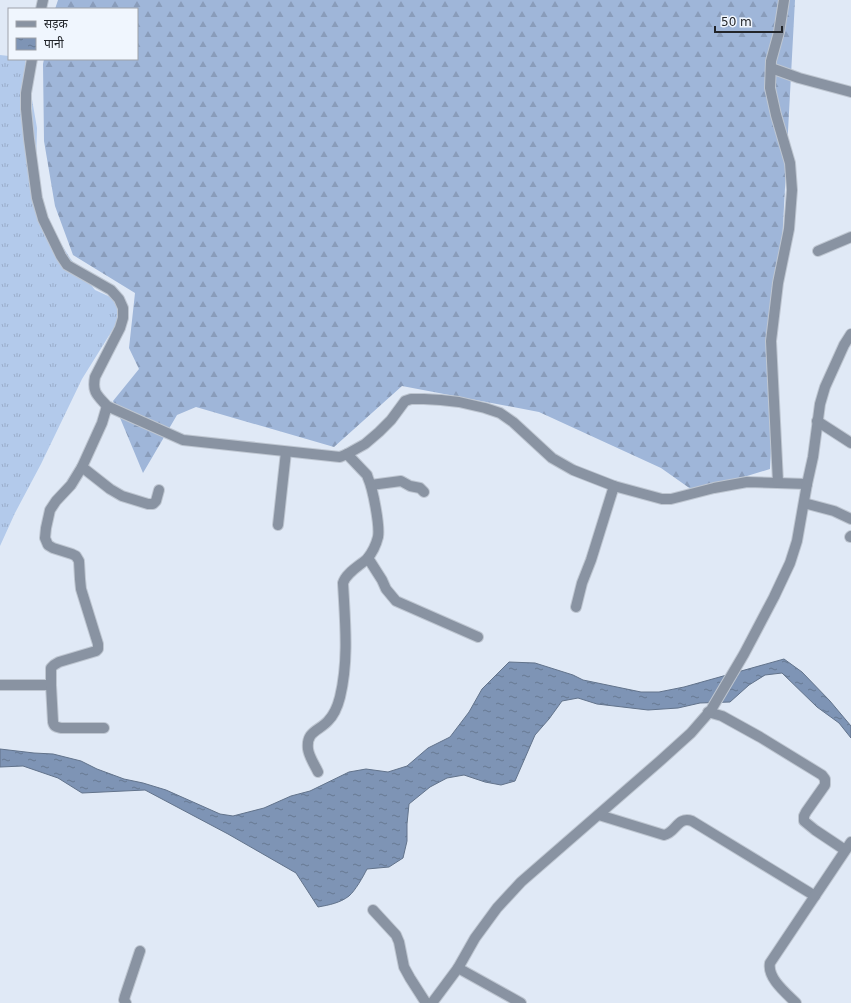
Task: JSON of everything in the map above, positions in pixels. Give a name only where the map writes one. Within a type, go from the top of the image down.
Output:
[{"type":"street","points":[[778,482],[771,341],[778,283],[790,229],[792,190],[790,163],[770,88],[771,61],[779,32],[784,0]]},
{"type":"street","points":[[32,60],[26,93],[26,109],[37,198],[43,219],[67,265],[111,290],[119,299],[123,308],[123,318],[120,328],[94,376],[94,390],[107,406],[183,440],[340,457],[365,444],[379,432],[405,401],[417,399],[459,402],[485,408],[500,414],[513,422],[552,458],[573,470],[614,486],[655,497],[666,499],[679,497],[714,488],[747,482],[807,484]]},
{"type":"street","points":[[771,68],[799,78],[851,92]]},
{"type":"street","points":[[818,251],[851,237]]},
{"type":"street","points":[[432,1003],[458,968],[475,938],[498,908],[521,882],[599,815],[691,732],[710,711],[744,654],[790,563],[797,541],[813,457],[820,404],[825,387],[844,345],[851,334]]},
{"type":"street","points":[[104,728],[61,728],[56,727],[53,722],[51,685],[52,668],[58,662],[96,651],[98,649],[98,644],[81,589],[79,561],[76,556],[72,554],[53,548],[48,544],[45,538],[50,510],[71,485],[82,467],[102,424],[107,406]]},
{"type":"street","points":[[817,421],[851,443]]},
{"type":"street","points":[[278,525],[286,452]]},
{"type":"street","points":[[318,772],[309,755],[308,745],[312,733],[328,722],[335,710],[340,696],[344,660],[345,631],[343,583],[348,574],[372,553],[378,535],[375,508],[370,485],[366,475],[347,454]]},
{"type":"street","points":[[82,467],[110,489],[122,496],[148,504],[153,504],[156,501],[159,490]]},
{"type":"street","points":[[370,485],[401,481],[410,486],[420,488],[424,492]]},
{"type":"street","points":[[576,608],[582,583],[591,560],[614,486]]},
{"type":"street","points":[[804,503],[834,511],[851,518]]},
{"type":"street","points":[[368,558],[386,589],[396,601],[478,637]]},
{"type":"street","points":[[0,685],[51,685]]},
{"type":"street","points":[[710,711],[722,716],[822,775],[825,780],[825,785],[806,812],[804,821],[815,830],[848,846],[770,963],[770,974],[796,1003]]},
{"type":"street","points":[[599,815],[664,836],[669,834],[680,822],[688,820],[692,821],[815,896]]},
{"type":"street","points":[[373,910],[396,935],[399,942],[404,967],[426,1003]]},
{"type":"street","points":[[126,1003],[124,1000],[125,996],[140,951]]},
{"type":"street","points":[[458,968],[521,1003]]},
{"type":"green space","points":[[58,0],[795,0],[770,469],[695,492],[661,468],[539,412],[402,386],[334,447],[196,407],[177,415],[143,473],[113,401],[139,369],[129,348],[135,293],[73,255],[55,206],[44,141],[43,64],[44,60],[138,60],[138,8],[55,8]]},
{"type":"green space","points":[[0,55],[8,56],[8,60],[25,60],[37,128],[35,202],[70,258],[95,290],[128,305],[82,379],[0,546]]},
{"type":"water","points":[[784,659],[802,672],[830,701],[851,726],[851,738],[839,723],[817,707],[782,673],[765,675],[749,685],[730,702],[700,703],[678,708],[648,710],[597,704],[578,698],[562,701],[535,735],[515,781],[501,785],[485,782],[464,775],[447,778],[430,787],[409,804],[407,841],[403,858],[389,867],[367,869],[349,896],[338,902],[318,907],[296,873],[228,834],[145,790],[82,793],[58,778],[23,766],[0,767],[0,749],[53,754],[81,761],[97,769],[124,779],[166,790],[220,814],[233,816],[264,808],[291,796],[310,791],[349,772],[366,769],[388,772],[407,766],[428,748],[450,737],[469,712],[482,689],[509,662],[535,663],[573,675],[583,680],[641,692],[659,692],[684,687]]}]
